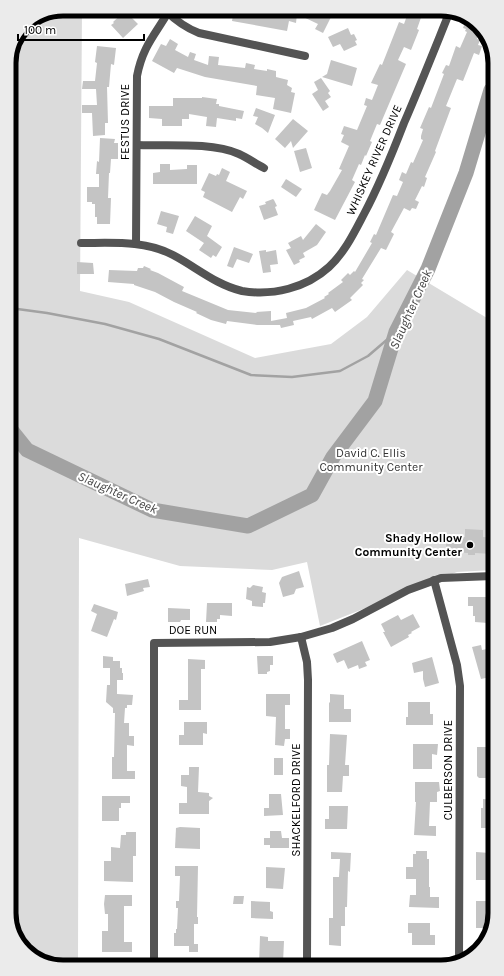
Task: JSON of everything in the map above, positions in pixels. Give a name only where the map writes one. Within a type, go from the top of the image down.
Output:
[{"type":"street","name":"FESTUS DRIVE","points":[[136,244],[137,76],[148,43],[164,16]]},
{"type":"street","points":[[175,16],[189,29],[199,33],[305,56]]},
{"type":"street","name":"WHISKEY RIVER DRIVE","points":[[81,243],[136,244],[151,247],[172,254],[209,277],[231,288],[245,291],[283,291],[307,282],[319,275],[329,268],[344,251],[379,184],[448,17]]},
{"type":"street","points":[[137,145],[209,147],[227,150],[239,154],[264,168]]},
{"type":"street","name":"DOE RUN","points":[[154,960],[154,642],[270,642],[301,637],[332,628],[353,619],[408,590],[434,580],[449,577],[488,576]]},
{"type":"street","name":"CULBERSON DRIVE","points":[[434,580],[457,665],[460,686],[459,956]]},
{"type":"street","name":"SHACKELFORD DRIVE","points":[[301,637],[307,662],[308,680],[307,960]]},
{"type":"green space","name":"David C. Ellis Community Center","points":[[63,16],[82,16],[80,291],[129,302],[255,358],[331,344],[367,317],[407,270],[488,319],[488,570],[457,572],[320,626],[307,562],[272,570],[180,566],[79,538],[78,960],[60,960],[42,955],[26,942],[20,931],[16,913],[16,60],[20,45],[30,30],[45,20]]},
{"type":"building","points":[[119,16],[134,16],[132,18],[138,24],[123,38],[111,25],[114,23],[113,22]]},
{"type":"building","points":[[233,16],[297,16],[296,23],[289,21],[287,31],[232,21]]},
{"type":"building","points":[[301,16],[332,16],[323,33],[315,29],[318,24]]},
{"type":"building","points":[[407,16],[422,16],[417,29],[419,30],[411,50],[404,47],[398,60],[406,64],[380,125],[377,124],[366,156],[365,155],[361,165],[359,164],[352,180],[355,182],[335,220],[314,210],[322,193],[327,195],[342,170],[339,169],[349,146],[341,142],[344,135],[341,134],[344,126],[357,130],[367,106],[364,105],[366,98],[372,100],[378,85],[371,83],[380,64],[382,65],[399,22],[404,24]]},
{"type":"building","points":[[465,23],[479,35],[477,39],[480,40],[478,45],[482,46],[479,55],[474,53],[463,81],[457,79],[446,106],[451,108],[435,151],[436,152],[425,177],[427,178],[424,187],[422,186],[415,200],[419,202],[416,209],[412,208],[410,211],[404,208],[391,232],[394,234],[386,250],[381,248],[362,279],[364,280],[361,283],[363,285],[350,298],[352,300],[335,312],[332,308],[312,319],[311,317],[293,321],[294,325],[281,328],[280,325],[257,325],[227,321],[226,324],[211,320],[155,292],[134,284],[108,282],[109,270],[137,271],[138,268],[143,268],[144,266],[184,287],[182,291],[228,310],[257,313],[256,312],[271,311],[271,321],[287,318],[286,313],[306,308],[325,298],[324,297],[329,294],[328,293],[343,282],[341,280],[348,273],[350,275],[354,271],[355,272],[372,243],[370,242],[374,234],[376,235],[393,195],[397,196],[403,182],[399,180],[402,172],[406,174],[411,162],[413,163],[423,140],[421,139],[421,136],[423,129],[420,128],[429,107],[431,108],[444,74],[442,73],[446,65],[449,66],[456,46],[460,48],[467,32],[465,31],[466,29],[463,28]]},
{"type":"building","points":[[348,28],[351,35],[354,34],[357,40],[355,41],[357,45],[344,51],[340,44],[333,47],[328,37]]},
{"type":"building","points":[[170,39],[178,44],[175,50],[188,57],[190,52],[196,54],[194,60],[208,65],[209,56],[219,57],[218,65],[245,68],[246,63],[255,65],[254,69],[276,71],[276,77],[288,80],[287,85],[292,88],[291,92],[295,93],[291,113],[273,109],[275,98],[256,95],[257,86],[205,77],[177,68],[174,73],[152,61],[161,44],[166,46]]},
{"type":"building","points":[[97,46],[116,48],[114,65],[111,64],[109,87],[107,87],[108,123],[105,123],[105,135],[93,136],[92,113],[82,113],[82,105],[97,105],[96,89],[82,89],[83,81],[95,81]]},
{"type":"building","points":[[331,60],[357,68],[352,86],[322,77],[327,74]]},
{"type":"building","points":[[321,78],[330,91],[328,93],[331,97],[325,101],[329,107],[323,111],[312,94],[318,90],[314,82]]},
{"type":"building","points":[[202,97],[217,99],[216,104],[219,104],[219,106],[244,111],[242,119],[236,118],[236,121],[217,118],[216,127],[206,126],[207,117],[189,114],[189,119],[182,119],[182,126],[162,126],[162,119],[149,118],[149,106],[173,106],[173,98]]},
{"type":"building","points":[[256,108],[275,115],[268,133],[255,124],[258,117],[253,116]]},
{"type":"building","points":[[293,119],[308,131],[293,148],[291,141],[285,148],[275,139]]},
{"type":"building","points":[[100,138],[115,139],[114,143],[118,143],[118,159],[111,159],[109,173],[108,198],[111,198],[110,224],[97,224],[97,217],[95,217],[95,204],[92,204],[92,202],[87,202],[87,187],[99,187],[99,174],[96,174],[97,161],[99,162]]},
{"type":"building","points":[[306,148],[312,168],[300,172],[294,151]]},
{"type":"building","points":[[160,164],[170,164],[170,170],[187,169],[187,165],[197,165],[197,184],[153,184],[153,173],[160,172]]},
{"type":"building","points":[[222,168],[230,172],[226,181],[247,191],[243,199],[240,197],[232,212],[203,197],[205,192],[201,190],[209,173],[216,176],[217,174],[219,175]]},
{"type":"building","points":[[286,179],[302,189],[296,197],[281,187]]},
{"type":"building","points":[[273,199],[277,206],[275,207],[278,215],[264,220],[259,206],[266,204],[265,202]]},
{"type":"building","points":[[161,211],[179,216],[173,234],[166,232],[167,227],[157,224]]},
{"type":"building","points":[[195,216],[212,226],[207,236],[222,247],[216,257],[213,255],[211,258],[199,250],[204,243],[186,231]]},
{"type":"building","points":[[316,224],[326,232],[317,245],[303,253],[305,257],[294,265],[286,250],[291,248],[288,243],[301,236],[303,240]]},
{"type":"building","points":[[234,247],[253,254],[249,263],[237,259],[233,268],[227,266]]},
{"type":"building","points":[[266,250],[266,252],[276,250],[278,264],[270,265],[271,272],[263,273],[259,251]]},
{"type":"building","points":[[77,262],[93,263],[94,274],[77,274]]},
{"type":"building","name":"Shady Hollow Community Center","points":[[465,529],[483,530],[483,537],[488,538],[488,554],[475,553],[475,555],[468,555],[468,553],[446,552],[446,536],[465,537]]},
{"type":"building","points":[[299,571],[304,587],[296,589],[294,594],[283,597],[279,583],[282,577]]},
{"type":"building","points":[[148,579],[150,587],[143,588],[144,591],[127,596],[125,584]]},
{"type":"building","points":[[253,585],[263,587],[262,592],[266,593],[263,607],[252,606],[252,601],[246,599],[247,587],[250,588]]},
{"type":"building","points":[[468,597],[488,597],[488,623],[475,622],[475,616],[473,616],[473,606],[468,606]]},
{"type":"building","points":[[207,603],[232,603],[232,616],[220,615],[220,619],[217,619],[217,622],[206,622]]},
{"type":"building","points":[[94,604],[118,612],[116,620],[114,619],[107,637],[91,631],[97,614],[91,611]]},
{"type":"building","points":[[168,608],[190,609],[190,620],[168,622]]},
{"type":"building","points":[[413,614],[420,627],[411,632],[412,633],[408,635],[409,637],[391,647],[383,632],[385,632],[381,624],[398,615],[401,620]]},
{"type":"building","points":[[362,641],[370,660],[365,662],[367,666],[359,669],[358,665],[348,669],[344,660],[337,663],[333,654]]},
{"type":"building","points":[[481,645],[482,650],[487,649],[488,677],[481,679],[472,647]]},
{"type":"building","points":[[103,656],[113,657],[113,661],[120,661],[123,680],[117,680],[117,694],[133,695],[132,705],[127,705],[127,708],[125,708],[124,723],[129,723],[129,736],[134,736],[134,746],[127,745],[127,771],[135,771],[135,779],[112,779],[115,713],[113,713],[113,708],[106,702],[107,685],[110,685],[110,668],[103,668]]},
{"type":"building","points":[[257,656],[273,656],[273,665],[270,665],[270,671],[267,672],[267,674],[258,674]]},
{"type":"building","points":[[432,657],[439,683],[425,687],[423,671],[414,673],[412,663]]},
{"type":"building","points":[[188,659],[205,660],[205,669],[201,669],[201,710],[179,710],[179,700],[188,700]]},
{"type":"building","points":[[266,694],[290,694],[290,705],[285,705],[285,729],[290,729],[290,739],[285,739],[284,746],[275,745],[276,717],[266,716]]},
{"type":"building","points":[[330,694],[344,695],[344,709],[351,709],[351,722],[329,722]]},
{"type":"building","points":[[408,702],[430,702],[430,714],[433,714],[433,725],[406,725],[406,717],[408,717]]},
{"type":"building","points":[[486,710],[488,710],[488,725],[486,725]]},
{"type":"building","points":[[184,722],[207,722],[207,734],[203,733],[203,745],[179,745],[179,735],[184,735]]},
{"type":"building","points":[[330,734],[347,735],[345,765],[349,765],[349,776],[343,776],[342,792],[327,792],[327,765],[329,765]]},
{"type":"building","points":[[413,744],[438,744],[437,755],[432,754],[432,769],[413,769]]},
{"type":"building","points":[[477,747],[487,747],[488,778],[479,778],[477,776]]},
{"type":"building","points":[[274,758],[283,758],[283,775],[274,775]]},
{"type":"building","points":[[189,767],[199,767],[198,792],[209,793],[209,796],[213,798],[209,801],[209,814],[179,814],[179,803],[187,803],[187,787],[181,786],[181,775],[189,775]]},
{"type":"building","points":[[415,782],[439,782],[440,791],[437,792],[437,802],[430,802],[429,826],[436,826],[436,836],[414,835],[416,802]]},
{"type":"building","points":[[269,794],[281,794],[283,815],[264,816],[264,808],[269,808]]},
{"type":"building","points":[[102,796],[130,796],[130,803],[121,803],[121,808],[119,808],[119,821],[102,821]]},
{"type":"building","points":[[483,799],[488,799],[488,828],[481,828],[481,808],[483,808]]},
{"type":"building","points":[[329,806],[348,806],[347,829],[325,829],[325,819],[329,819]]},
{"type":"building","points":[[176,828],[200,828],[200,849],[175,848]]},
{"type":"building","points":[[270,831],[281,831],[282,838],[289,838],[289,848],[270,848],[270,845],[264,845],[264,838],[270,838]]},
{"type":"building","points":[[126,832],[136,832],[136,856],[133,856],[133,882],[104,881],[104,861],[111,861],[111,847],[120,848],[121,835],[126,835]]},
{"type":"building","points":[[416,851],[427,851],[427,859],[429,859],[430,897],[439,897],[439,908],[409,907],[410,895],[416,895],[416,879],[406,879],[406,867],[413,867],[413,854],[416,854]]},
{"type":"building","points":[[331,852],[351,853],[350,872],[348,871],[347,907],[345,907],[345,926],[341,926],[341,946],[329,945],[329,918],[333,918],[333,877],[339,877],[340,859],[331,859]]},
{"type":"building","points":[[476,852],[488,853],[487,880],[476,880]]},
{"type":"building","points":[[175,866],[198,866],[198,924],[194,924],[194,944],[198,944],[198,952],[189,952],[189,946],[174,946],[174,933],[176,933],[177,929],[178,908],[176,908],[176,901],[179,901],[180,876],[175,876]]},
{"type":"building","points":[[266,867],[285,868],[283,889],[266,888]]},
{"type":"building","points":[[105,895],[132,895],[132,906],[124,906],[124,942],[132,942],[132,952],[102,952],[102,931],[108,931],[108,914],[105,914],[104,904]]},
{"type":"building","points":[[234,896],[244,896],[243,904],[233,904]]},
{"type":"building","points":[[251,901],[270,902],[270,911],[273,912],[273,919],[251,918]]},
{"type":"building","points":[[476,901],[488,901],[488,919],[485,928],[476,928]]},
{"type":"building","points":[[408,923],[430,923],[430,935],[435,935],[435,945],[412,945],[412,933],[408,933]]},
{"type":"building","points":[[260,936],[268,937],[268,941],[284,941],[283,960],[259,960]]},
{"type":"waterway","name":"Slaughter Creek","points":[[16,436],[27,450],[152,510],[248,526],[312,495],[333,457],[375,401],[396,332],[428,269],[466,173],[488,100]]},
{"type":"waterway","points":[[16,309],[105,324],[159,339],[251,375],[292,377],[340,371],[368,356],[396,332]]},
{"type":"place","name":"Shady Hollow Community Center","points":[[470,545]]}]
